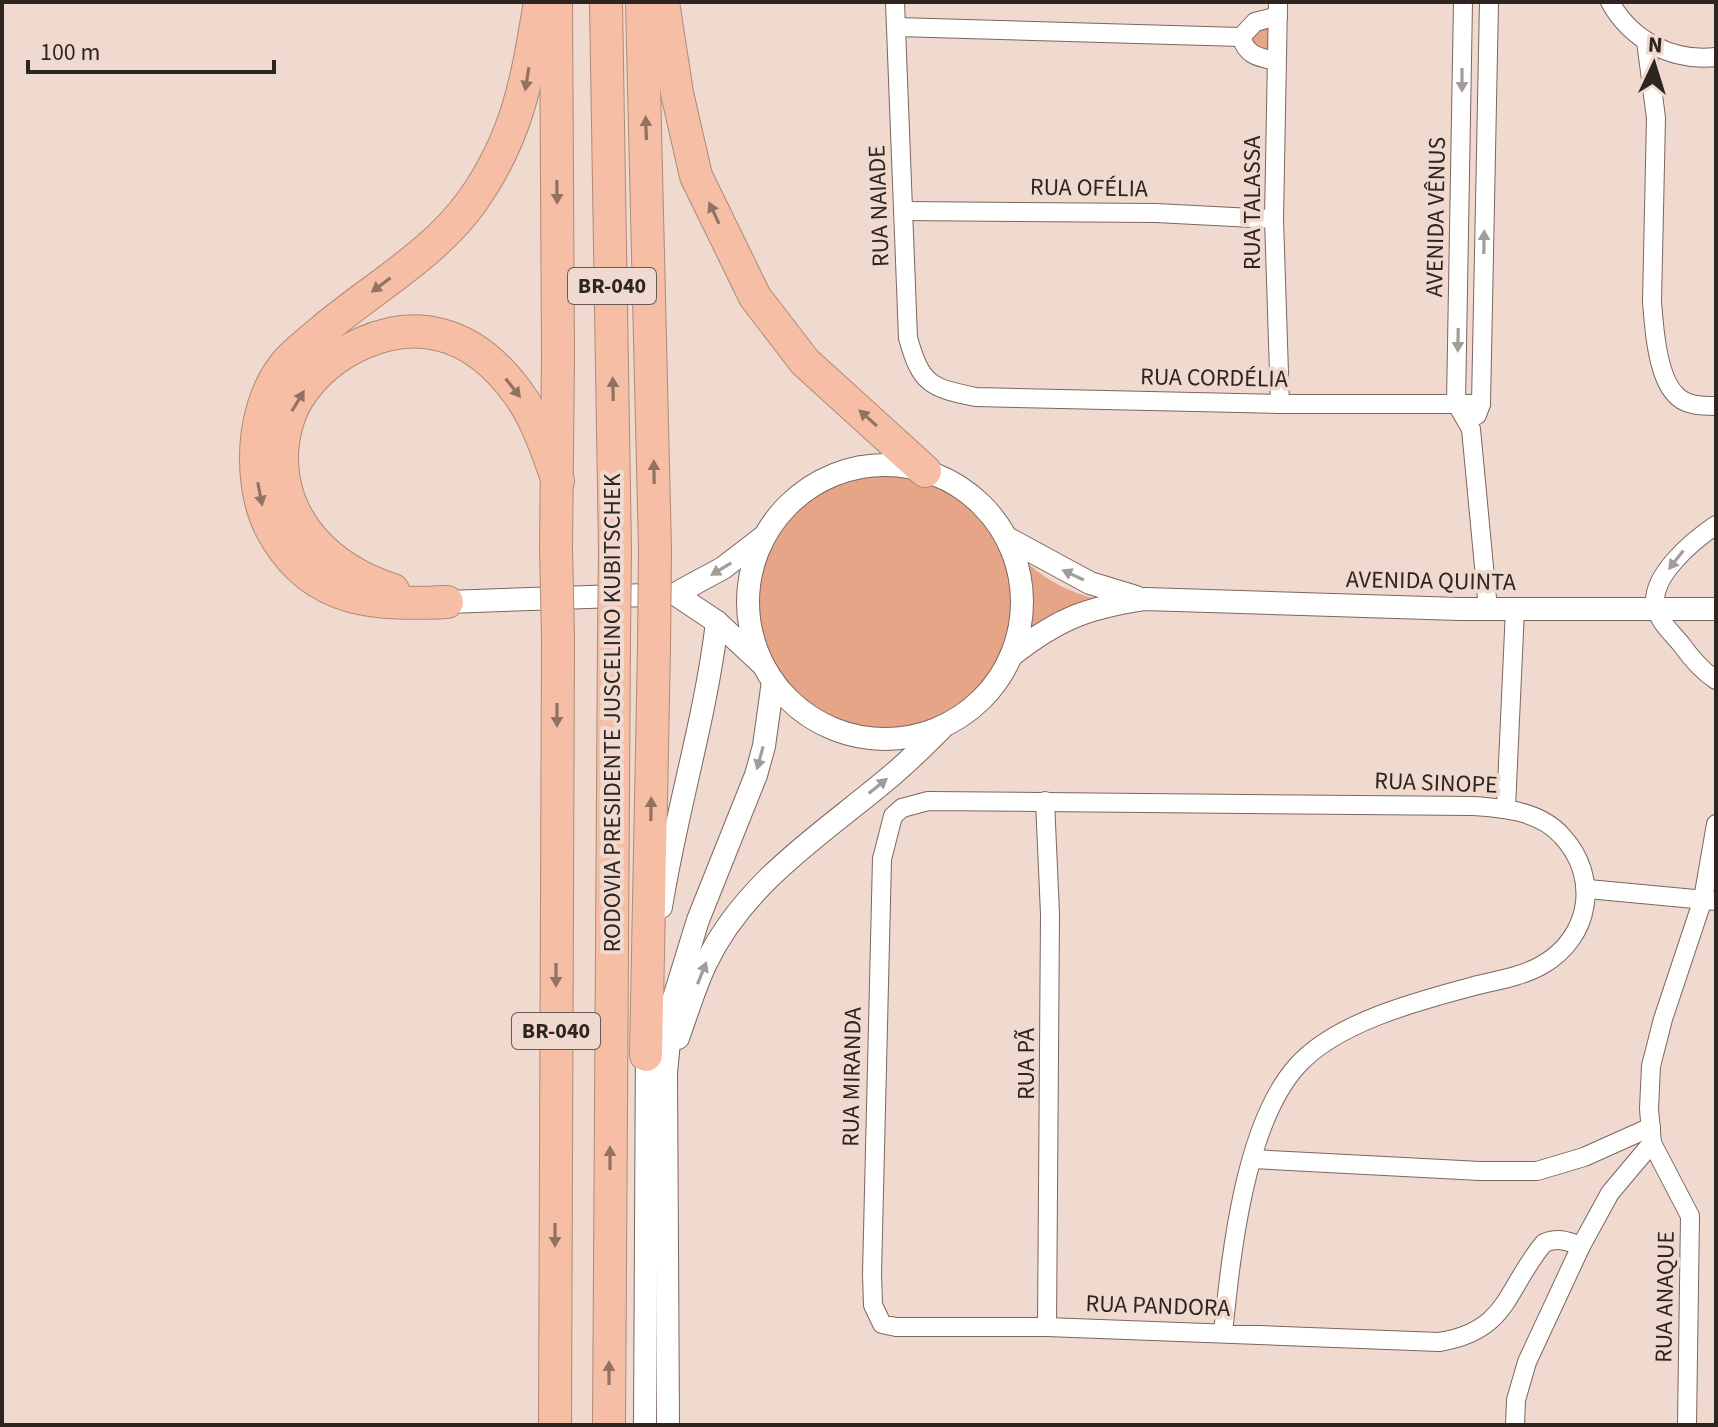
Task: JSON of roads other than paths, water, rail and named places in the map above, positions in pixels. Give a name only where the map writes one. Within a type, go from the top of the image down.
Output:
[{"type":"highway","points":[[447,602],[415,604],[365,600],[325,587],[296,567],[266,519],[256,470],[259,423],[268,396],[286,363],[416,258],[471,202],[502,155],[514,127],[524,94],[540,2]]},
{"type":"highway","name":"BR-040","points":[[555,1425],[558,637],[556,2]]},
{"type":"highway","name":"RODOVIA PRESIDENTE JUSCELINO KUBITSCHEK","points":[[606,2],[615,551],[609,1425]]},
{"type":"highway","points":[[642,2],[655,550],[656,1064]]},
{"type":"highway","points":[[663,2],[677,93],[696,176],[755,297],[805,362],[925,471]]},
{"type":"highway","points":[[447,602],[377,585],[340,567],[307,533],[293,511],[282,475],[283,447],[291,412],[314,377],[343,354],[375,338],[418,332],[441,335],[464,344],[501,372],[519,395],[534,420],[558,481]]},
{"type":"street","name":"RUA NAIADE","points":[[895,2],[908,338],[915,362],[927,381],[948,391]]},
{"type":"street","name":"AVENIDA VÊNUS","points":[[1463,2],[1456,403],[1471,429],[1488,609]]},
{"type":"street","name":"AVENIDA VÊNUS","points":[[1471,429],[1481,404],[1489,2]]},
{"type":"street","points":[[1610,2],[1629,28],[1664,51],[1684,57],[1716,57]]},
{"type":"street","points":[[897,27],[1241,37],[1255,22],[1278,9]]},
{"type":"street","name":"RUA TALASSA","points":[[1278,9],[1274,219],[1280,404]]},
{"type":"street","points":[[1241,37],[1250,54],[1276,61]]},
{"type":"street","points":[[1646,41],[1656,118],[1654,330],[1665,376],[1675,395],[1694,406],[1716,406]]},
{"type":"street","name":"RUA OFÉLIA","points":[[903,211],[1156,213],[1274,219]]},
{"type":"street","name":"RUA CORDÉLIA","points":[[948,391],[976,397],[1280,404],[1481,404]]},
{"type":"street","points":[[656,1064],[707,962],[758,887],[893,774],[947,724],[967,712],[985,695],[1012,655],[1022,616],[1020,576],[1007,538],[986,509],[958,486],[925,471],[888,465],[850,469],[815,484],[786,507],[763,538],[752,566],[747,596],[749,626],[758,655],[769,674],[764,746],[756,775],[683,964],[656,1064],[668,1425]]},
{"type":"street","points":[[1716,525],[1693,540],[1674,560],[1655,595],[1656,608],[1664,625],[1694,661],[1716,680]]},
{"type":"street","points":[[447,602],[675,594],[723,568],[763,538]]},
{"type":"street","name":"AVENIDA QUINTA","points":[[1007,538],[1090,583],[1145,599]]},
{"type":"street","points":[[675,594],[717,622],[800,709],[833,729],[871,738],[910,736],[947,724]]},
{"type":"street","name":"AVENIDA QUINTA","points":[[1012,655],[1051,627],[1073,616],[1093,608],[1145,599],[1488,609],[1716,609]]},
{"type":"street","points":[[1506,808],[1515,609]]},
{"type":"street","points":[[645,1425],[661,903],[714,657],[717,622]]},
{"type":"street","name":"RUA SINOPE","points":[[893,816],[902,808],[928,801],[1506,808],[1555,828],[1571,845],[1584,871],[1588,889]]},
{"type":"street","name":"RUA PÃ","points":[[1045,801],[1050,914],[1047,1327]]},
{"type":"street","name":"RUA MIRANDA","points":[[893,816],[887,834],[882,874],[872,1274],[873,1305],[877,1317],[882,1324],[896,1327]]},
{"type":"street","name":"RUA ANAQUE","points":[[1687,1425],[1690,1216],[1651,1135],[1651,1066],[1663,1019],[1710,900],[1716,824]]},
{"type":"street","points":[[1223,1333],[1236,1226],[1265,1122],[1288,1078],[1315,1050],[1348,1030],[1395,1009],[1525,973],[1542,965],[1565,947],[1574,933],[1582,916],[1588,889],[1710,900]]},
{"type":"street","points":[[1253,1159],[1480,1171],[1537,1171],[1651,1135]]},
{"type":"street","points":[[1515,1425],[1516,1400],[1527,1362],[1581,1246],[1610,1193],[1651,1135]]},
{"type":"street","name":"RUA PANDORA","points":[[896,1327],[1047,1327],[1418,1342],[1457,1339],[1494,1318],[1507,1303],[1544,1243],[1561,1239],[1581,1246]]}]
